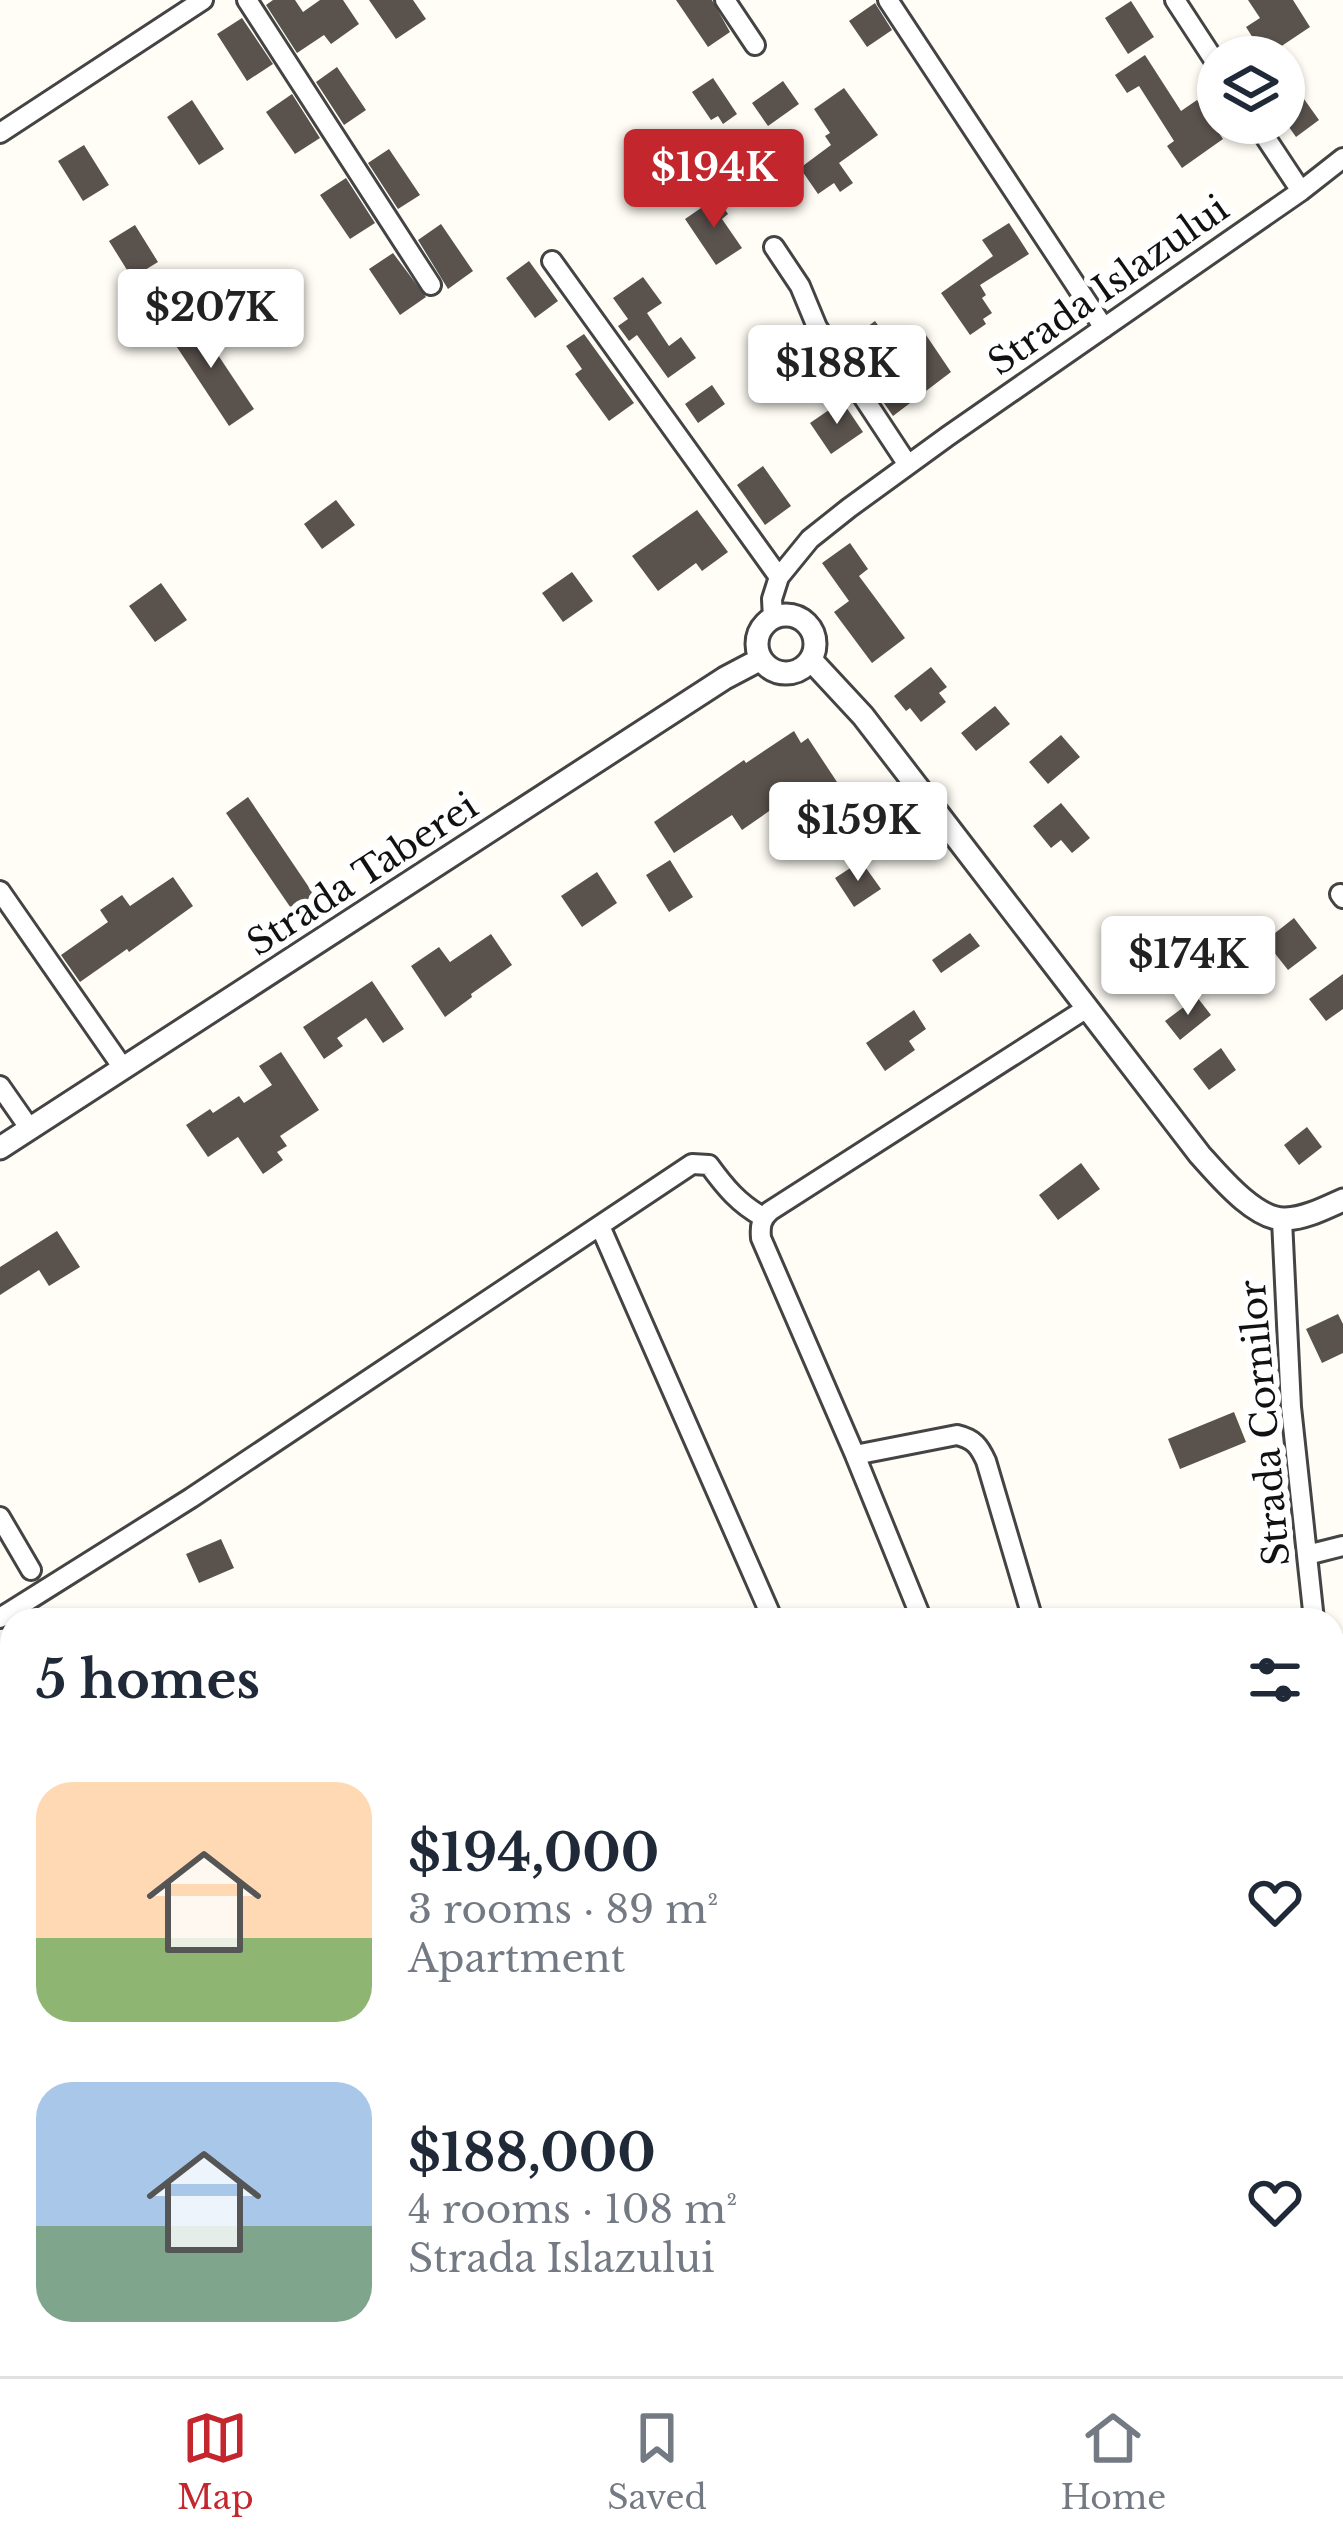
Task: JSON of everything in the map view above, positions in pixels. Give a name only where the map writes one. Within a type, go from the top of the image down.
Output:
[{"type":"street","points":[[0,133],[203,0]]},
{"type":"street","points":[[247,0],[431,285]]},
{"type":"street","points":[[725,0],[755,45]]},
{"type":"street","points":[[888,0],[1104,328]]},
{"type":"street","points":[[1174,0],[1198,36]]},
{"type":"street","points":[[1270,144],[1301,191]]},
{"type":"street","name":"Strada Islazului","points":[[779,577],[810,539],[908,465],[1343,158]]},
{"type":"street","points":[[773,248],[800,286],[817,327],[908,465]]},
{"type":"street","points":[[552,261],[779,577],[772,619],[757,644],[766,666],[782,674],[798,671],[812,660],[816,644],[810,628],[789,615],[772,619]]},
{"type":"street","name":"Strada Taberei","points":[[0,1148],[761,659]]},
{"type":"street","points":[[812,660],[863,716],[1226,1184],[1248,1204],[1282,1220],[1343,1200]]},
{"type":"street","points":[[0,891],[123,1068]]},
{"type":"street","points":[[917,1608],[761,1238],[764,1217],[1087,1008]]},
{"type":"street","points":[[0,1086],[30,1129]]},
{"type":"street","points":[[16,1608],[191,1498],[680,1172],[701,1163],[709,1165],[732,1196],[764,1217]]},
{"type":"street","name":"Strada Cornilor","points":[[1282,1220],[1291,1407],[1313,1608]]},
{"type":"street","points":[[600,1226],[767,1608]]},
{"type":"street","points":[[855,1455],[957,1435],[970,1438],[986,1461],[1029,1608]]},
{"type":"street","points":[[0,1517],[31,1570]]},
{"type":"street","points":[[1307,1555],[1343,1546]]},
{"type":"building","points":[[273,0],[295,0],[303,12],[320,0],[343,0],[359,24],[331,44],[324,35],[297,53],[266,5]]},
{"type":"building","points":[[369,0],[413,0],[426,19],[396,39]]},
{"type":"building","points":[[676,0],[712,0],[730,32],[708,47]]},
{"type":"building","points":[[1248,0],[1293,0],[1310,27],[1296,36],[1252,36],[1246,27],[1260,18]]},
{"type":"building","points":[[1131,1],[1154,37],[1128,54],[1105,18]]},
{"type":"building","points":[[875,3],[892,30],[867,47],[849,21]]},
{"type":"building","points":[[242,18],[273,64],[247,81],[217,34]]},
{"type":"building","points":[[1145,55],[1181,111],[1197,100],[1197,144],[1216,144],[1182,168],[1167,146],[1174,141],[1139,86],[1127,93],[1115,75]]},
{"type":"building","points":[[337,67],[366,110],[344,125],[316,82]]},
{"type":"building","points":[[713,78],[737,114],[723,124],[718,116],[711,120],[692,92]]},
{"type":"building","points":[[783,81],[799,104],[768,126],[752,103]]},
{"type":"building","points":[[844,88],[878,135],[839,163],[853,183],[840,192],[834,183],[818,194],[800,168],[831,145],[825,136],[830,133],[814,109]]},
{"type":"building","points":[[292,94],[320,138],[295,154],[266,112]]},
{"type":"building","points":[[192,100],[224,149],[199,165],[167,117]]},
{"type":"building","points":[[1305,100],[1319,120],[1305,130]]},
{"type":"building","points":[[84,145],[109,185],[83,201],[58,161]]},
{"type":"building","points":[[389,149],[420,195],[398,209],[368,163]]},
{"type":"building","points":[[346,178],[375,223],[350,239],[320,195]]},
{"type":"building","points":[[717,197],[728,214],[722,219],[742,248],[716,265],[685,219]]},
{"type":"building","points":[[1009,223],[1029,254],[980,285],[992,313],[970,335],[941,293],[993,256],[982,240]]},
{"type":"building","points":[[441,224],[473,271],[448,289],[418,240]]},
{"type":"building","points":[[135,225],[158,262],[132,278],[109,241]]},
{"type":"building","points":[[393,253],[426,297],[400,315],[369,269]]},
{"type":"building","points":[[529,261],[558,301],[535,318],[506,278]]},
{"type":"building","points":[[643,277],[662,303],[647,313],[669,346],[681,337],[696,358],[668,378],[637,335],[629,341],[618,326],[628,319],[613,298]]},
{"type":"building","points":[[192,316],[254,409],[229,426],[167,332]]},
{"type":"building","points":[[875,321],[892,345],[869,362],[852,338]]},
{"type":"building","points":[[794,333],[814,363],[783,383],[763,353]]},
{"type":"building","points":[[584,334],[634,403],[609,421],[575,374],[582,369],[566,346]]},
{"type":"building","points":[[926,335],[951,372],[893,416],[877,393],[912,369],[901,352]]},
{"type":"building","points":[[712,385],[725,404],[698,423],[685,404]]},
{"type":"building","points":[[842,401],[863,432],[831,454],[810,423]]},
{"type":"building","points":[[763,466],[791,506],[765,525],[737,485]]},
{"type":"building","points":[[336,500],[355,525],[322,549],[304,524]]},
{"type":"building","points":[[697,510],[728,552],[702,571],[696,563],[658,591],[632,556]]},
{"type":"building","points":[[850,543],[868,569],[859,576],[905,638],[872,663],[834,612],[849,601],[822,563]]},
{"type":"building","points":[[572,572],[593,601],[563,622],[542,593]]},
{"type":"building","points":[[161,583],[187,620],[155,642],[129,606]]},
{"type":"building","points":[[931,667],[947,687],[939,693],[946,702],[921,722],[894,696]]},
{"type":"building","points":[[995,706],[1010,724],[976,751],[961,733]]},
{"type":"building","points":[[794,731],[801,743],[808,738],[837,782],[796,809],[788,798],[742,830],[732,815],[674,853],[654,822]]},
{"type":"building","points":[[1061,735],[1080,757],[1048,784],[1029,762]]},
{"type":"building","points":[[248,797],[321,905],[299,920],[226,813]]},
{"type":"building","points":[[1061,803],[1090,838],[1072,853],[1061,840],[1051,848],[1033,826]]},
{"type":"building","points":[[670,860],[693,897],[669,912],[646,875]]},
{"type":"building","points":[[861,861],[881,889],[854,907],[835,878]]},
{"type":"building","points":[[597,872],[617,903],[582,927],[561,896]]},
{"type":"building","points":[[173,877],[193,906],[80,982],[61,955],[108,922],[100,910],[122,895],[130,906]]},
{"type":"building","points":[[1294,918],[1317,948],[1288,970],[1265,941]]},
{"type":"building","points":[[970,933],[980,946],[941,973],[932,960]]},
{"type":"building","points":[[491,934],[512,965],[445,1017],[411,966],[439,947],[450,962]]},
{"type":"building","points":[[1151,947],[1170,971],[1149,989],[1130,965]]},
{"type":"building","points":[[1343,974],[1343,1009],[1326,1021],[1309,999]]},
{"type":"building","points":[[372,981],[404,1029],[383,1043],[366,1018],[337,1038],[343,1046],[324,1059],[303,1027]]},
{"type":"building","points":[[1197,997],[1211,1015],[1180,1040],[1165,1021]]},
{"type":"building","points":[[914,1010],[926,1029],[909,1041],[915,1050],[885,1071],[866,1043]]},
{"type":"building","points":[[1221,1048],[1236,1070],[1209,1090],[1193,1069]]},
{"type":"building","points":[[281,1052],[319,1110],[280,1136],[287,1146],[277,1152],[283,1160],[263,1174],[238,1137],[208,1157],[186,1125],[239,1096],[244,1103],[272,1085],[259,1066]]},
{"type":"building","points":[[1307,1127],[1322,1147],[1299,1165],[1284,1145]]},
{"type":"building","points":[[1081,1163],[1100,1189],[1058,1220],[1039,1195]]},
{"type":"building","points":[[57,1231],[80,1267],[49,1286],[39,1270],[0,1295],[0,1267]]},
{"type":"building","points":[[1338,1314],[1343,1324],[1343,1353],[1322,1363],[1306,1329]]},
{"type":"building","points":[[1234,1412],[1246,1442],[1180,1469],[1168,1439]]},
{"type":"building","points":[[221,1539],[234,1568],[199,1583],[186,1554]]}]
